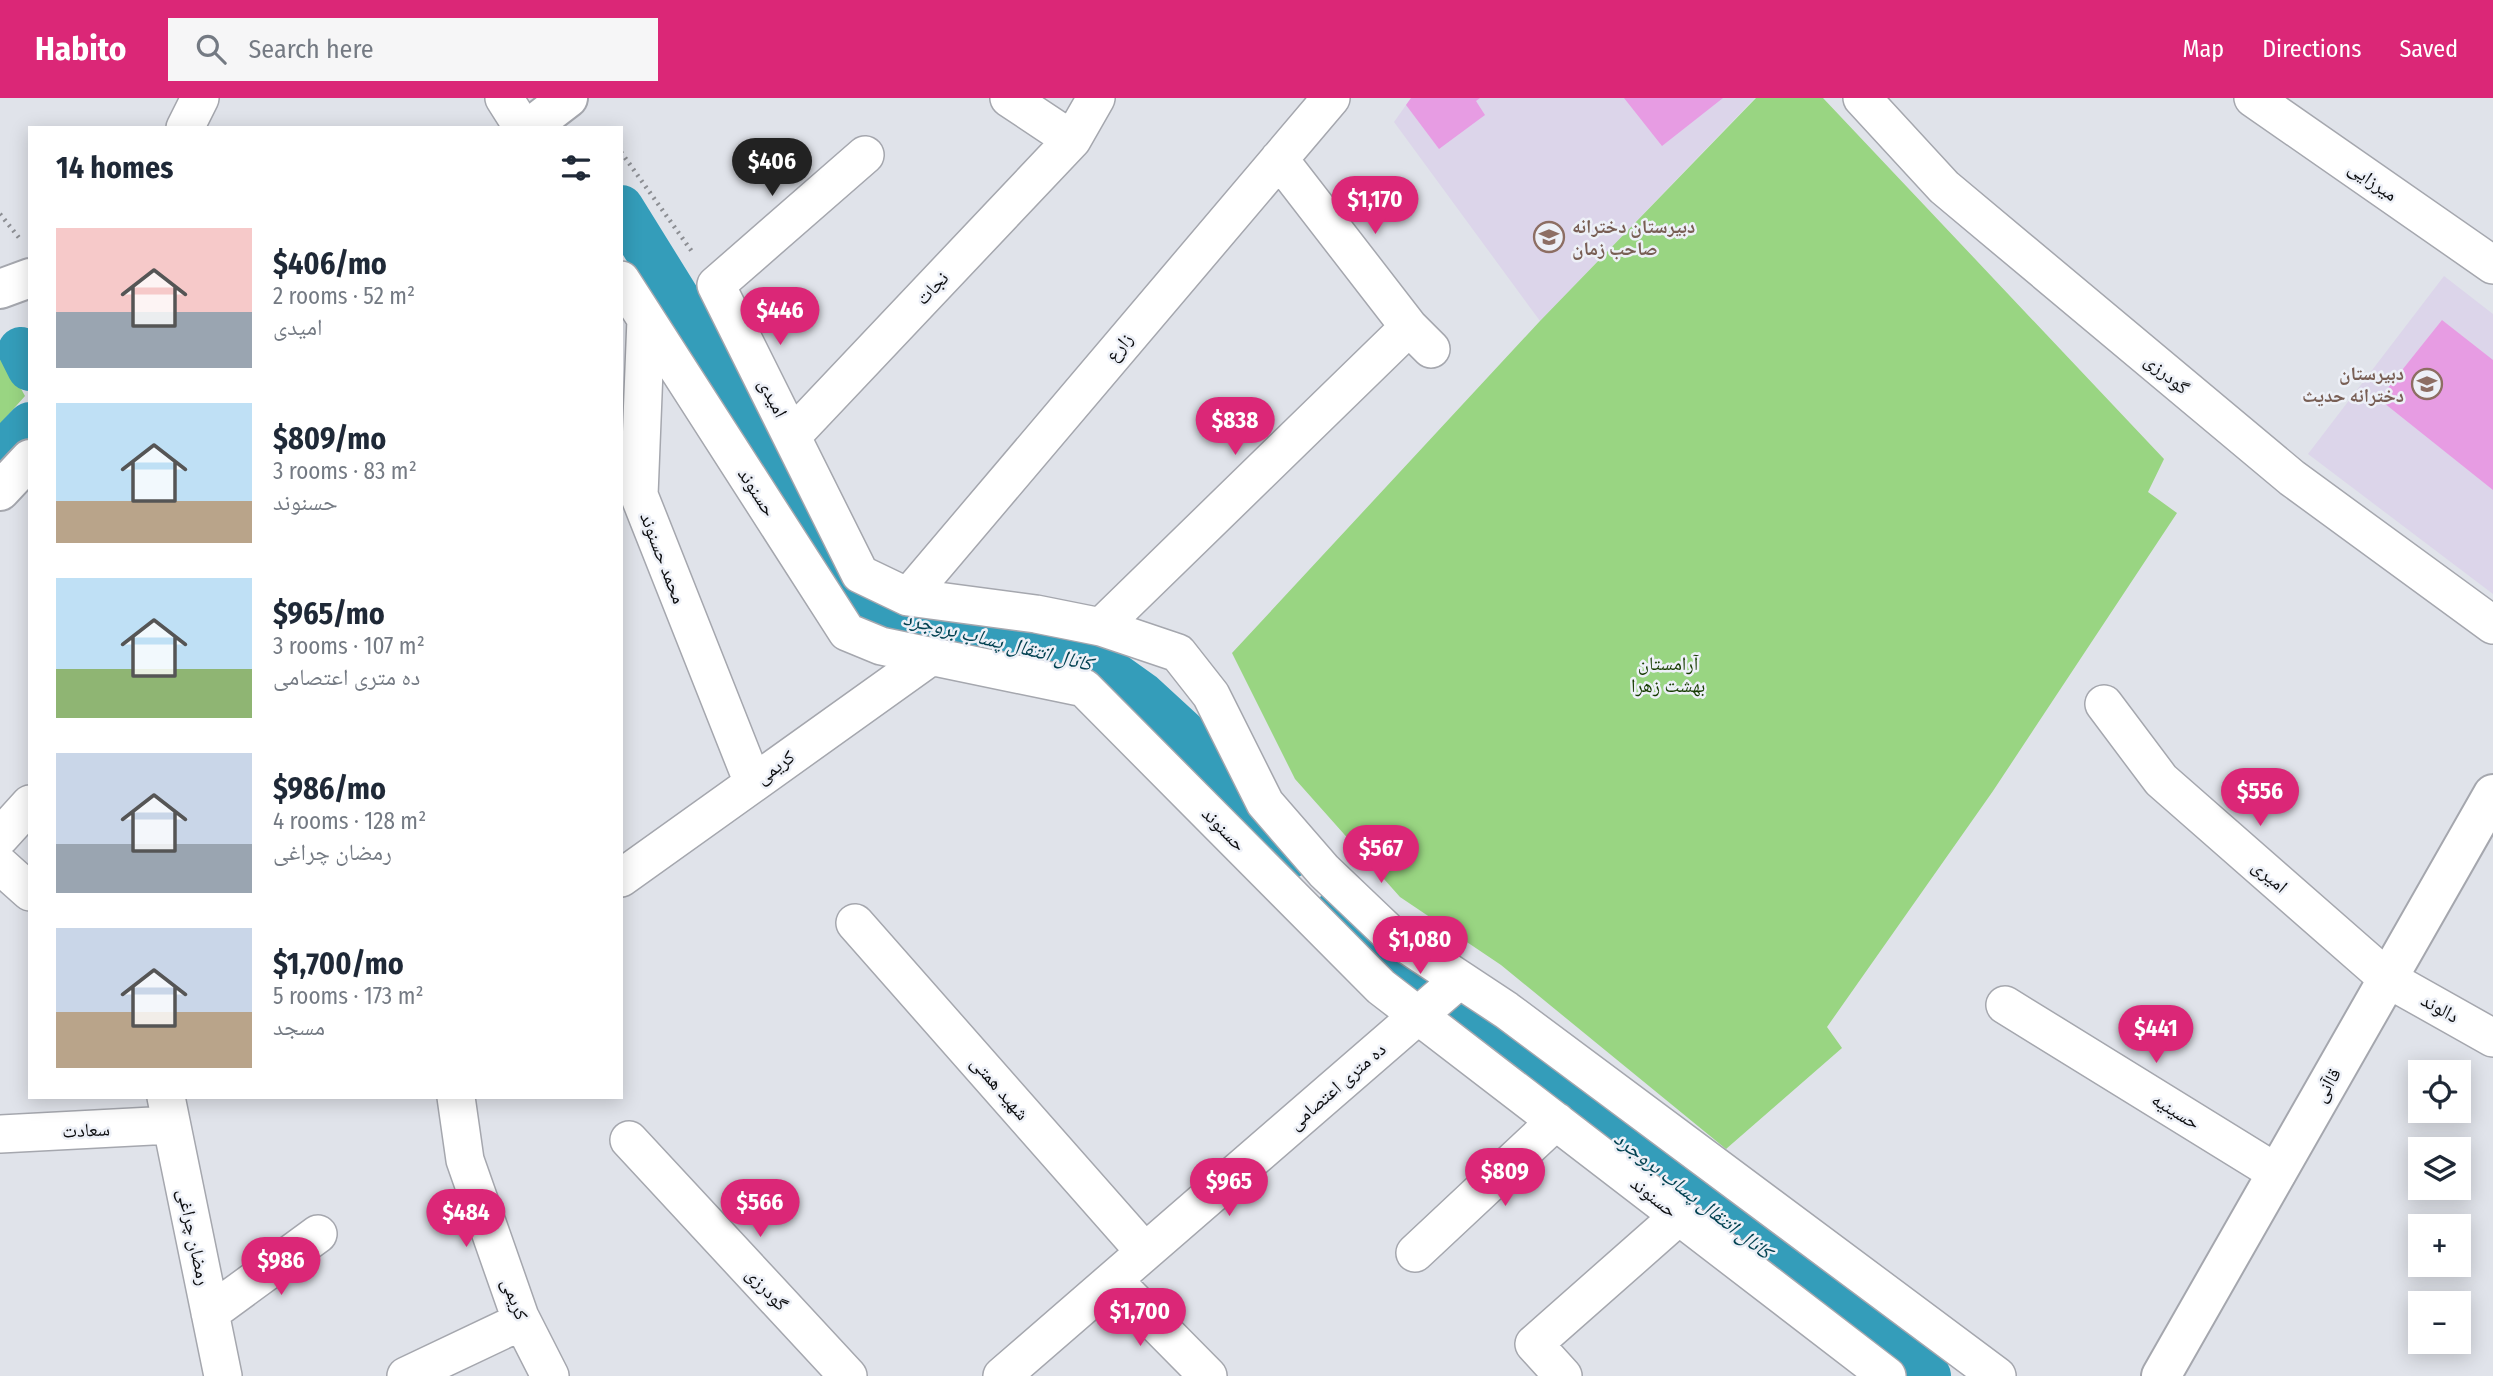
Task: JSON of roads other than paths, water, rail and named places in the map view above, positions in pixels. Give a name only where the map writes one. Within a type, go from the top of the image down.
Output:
[{"type":"street","points":[[186,126],[200,98]]},
{"type":"street","points":[[504,98],[522,126]]},
{"type":"street","points":[[531,126],[568,98]]},
{"type":"street","points":[[1009,98],[1072,140]]},
{"type":"street","name":"نجات","points":[[792,436],[1072,140],[1097,98]]},
{"type":"street","name":"زارع","points":[[908,597],[1331,98]]},
{"type":"street","name":"گودرزی","points":[[1862,98],[1944,187],[2039,267],[2292,478],[2493,625]]},
{"type":"street","name":"میرزایی","points":[[2252,98],[2493,265]]},
{"type":"street","name":"امیدی","points":[[792,436],[716,285],[865,155]]},
{"type":"street","points":[[1101,627],[1420,338],[1279,159]]},
{"type":"street","points":[[0,289],[28,279]]},
{"type":"street","name":"حسنوند","points":[[623,283],[847,632],[881,646],[1084,688],[1381,987],[1880,1374]]},
{"type":"street","name":"محمد حسنوند","points":[[646,319],[639,495],[754,783]]},
{"type":"street","points":[[792,436],[860,574],[908,597],[1036,614],[1101,627],[1178,653],[1211,695],[1265,803],[1324,871],[1388,932],[1506,1010],[1997,1376]]},
{"type":"street","points":[[0,491],[28,461]]},
{"type":"street","name":"کریمی","points":[[623,877],[930,657]]},
{"type":"street","name":"امیری","points":[[2104,704],[2161,780],[2388,979]]},
{"type":"street","name":"قاآنی","points":[[2168,1373],[2277,1173],[2493,794]]},
{"type":"street","points":[[0,837],[28,806]]},
{"type":"street","points":[[0,865],[28,890]]},
{"type":"street","name":"شهید همتی","points":[[855,923],[1145,1252]]},
{"type":"street","name":"دالوند","points":[[2388,979],[2493,1038]]},
{"type":"street","name":"ده متری اعتصامی","points":[[1002,1376],[1459,980]]},
{"type":"street","name":"حسینیه","points":[[2005,1004],[2277,1173]]},
{"type":"street","name":"کریمی","points":[[456,1099],[465,1160],[523,1321],[550,1376]]},
{"type":"street","name":"سعادت","points":[[0,1134],[169,1111]]},
{"type":"street","name":"رمضان چراغی","points":[[169,1111],[222,1376]]},
{"type":"street","points":[[1415,1253],[1556,1121]]},
{"type":"street","name":"گودرزی","points":[[629,1140],[848,1376]]},
{"type":"street","points":[[1563,1376],[1534,1344],[1679,1216]]},
{"type":"street","points":[[210,1313],[318,1234]]},
{"type":"street","points":[[1113,1280],[1208,1376]]},
{"type":"street","points":[[406,1376],[523,1321]]},
{"type":"waterway","name":"کانال انتقال پساب بروجرد","points":[[623,211],[852,581],[874,604],[900,618],[1093,660],[1142,695],[1204,752],[1246,808],[1291,855]]},
{"type":"waterway","points":[[21,350],[28,364]]},
{"type":"waterway","points":[[0,456],[28,427]]},
{"type":"waterway","name":"کانال انتقال پساب بروجرد","points":[[1341,907],[1418,987]]},
{"type":"waterway","name":"کانال انتقال پساب بروجرد","points":[[1459,1014],[1928,1376]]},
{"type":"place","name":"دبیرستان دخترانه صاحب زمان","points":[[1549,237]]},
{"type":"place","name":"دبیرستان دخترانه حدیث","points":[[2427,384]]},
{"type":"park label","name":"آرامستان بهشت زهرا","points":[[1668,674]]}]
